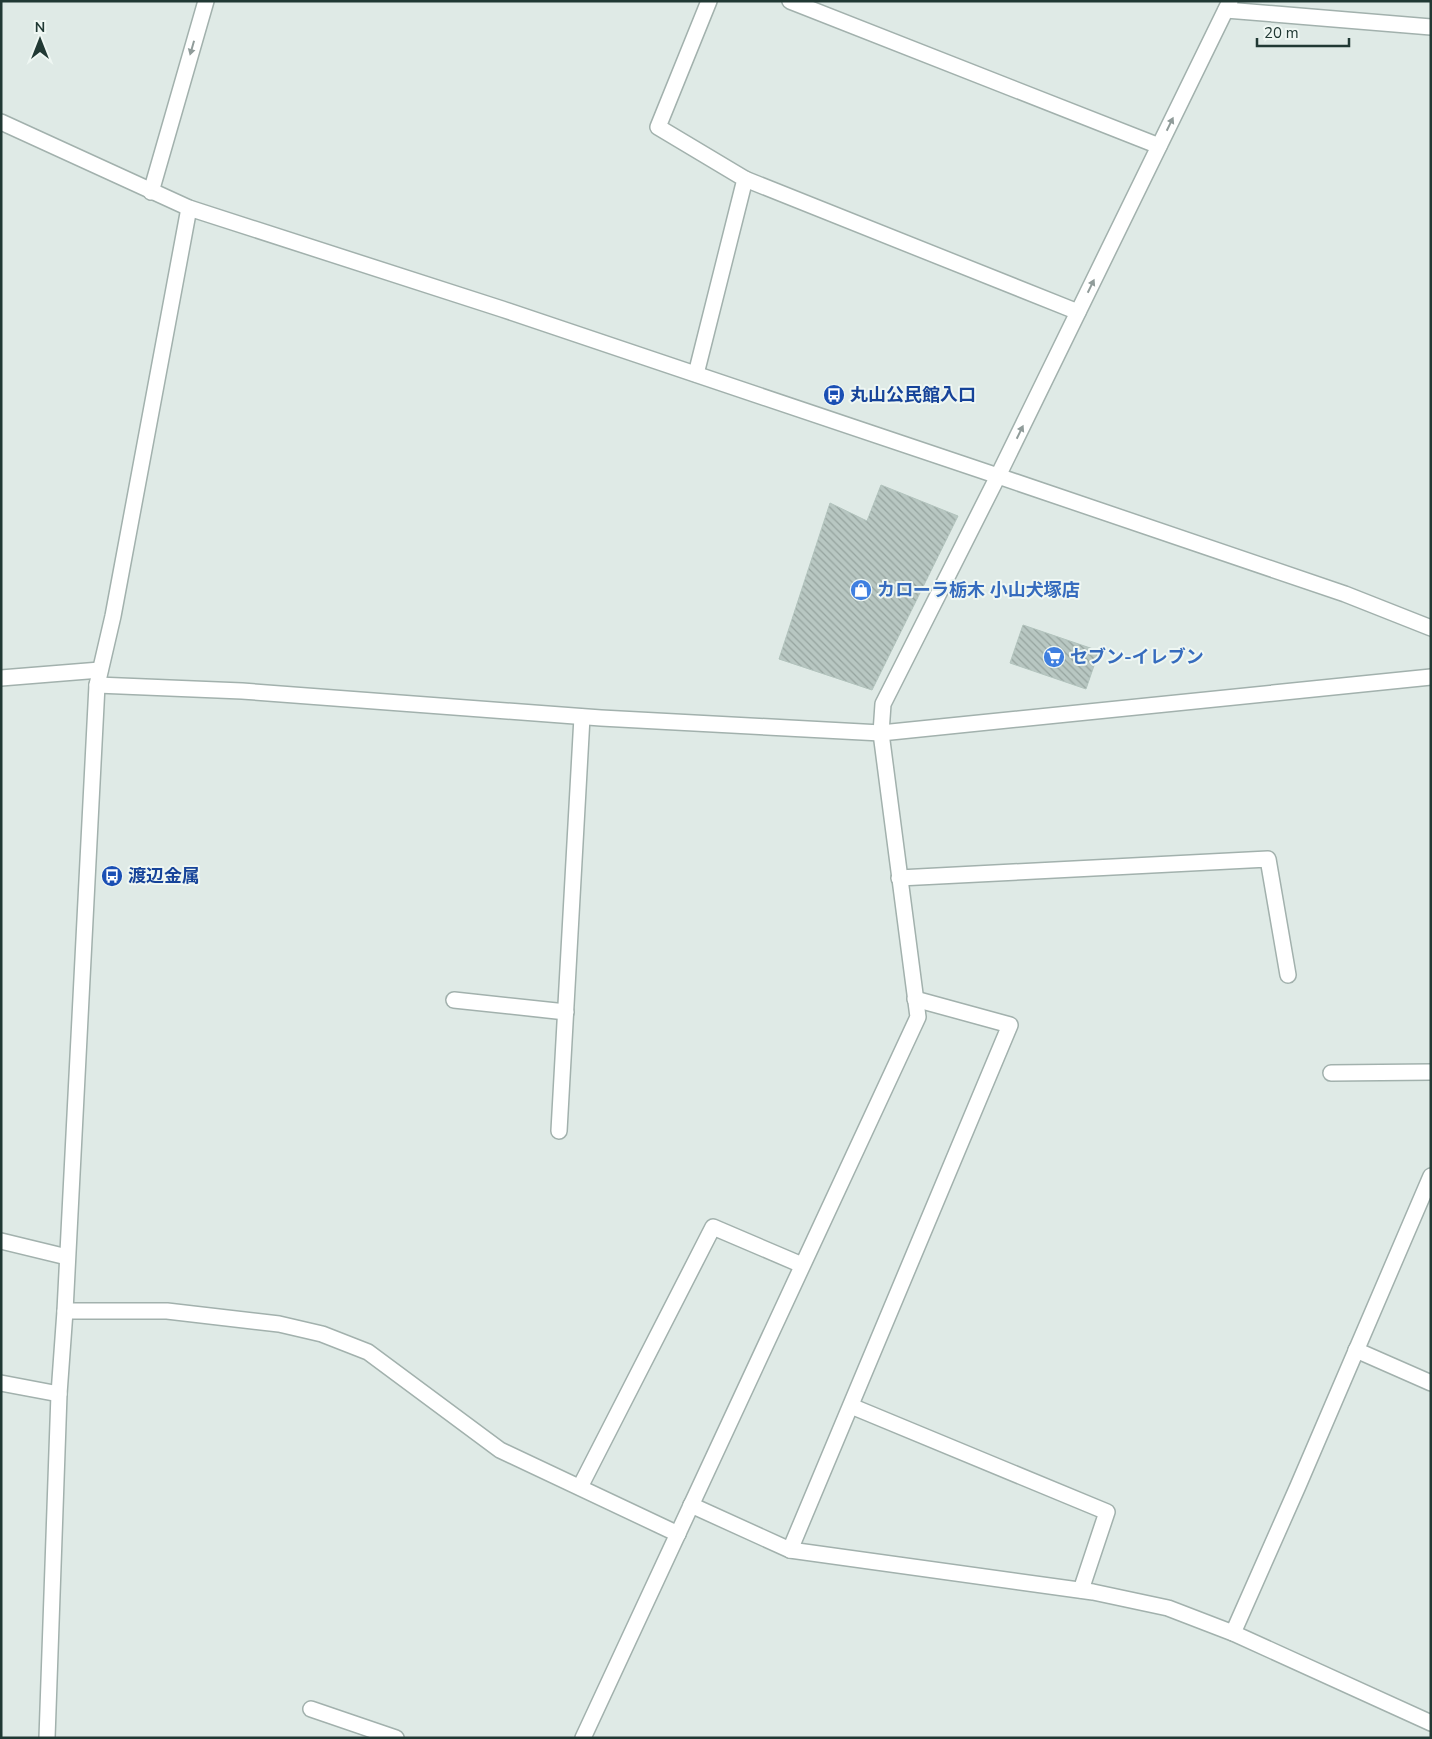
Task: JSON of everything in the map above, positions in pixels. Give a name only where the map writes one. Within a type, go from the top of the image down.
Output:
[{"type":"street","points":[[151,192],[206,1]]},
{"type":"street","points":[[709,1],[658,127],[746,179],[1078,312]]},
{"type":"street","points":[[790,1],[1159,146]]},
{"type":"street","points":[[584,1738],[918,1017],[881,733],[882,704],[998,476],[1228,6],[1431,28]]},
{"type":"street","points":[[1,122],[189,208],[502,309],[998,476],[1345,594],[1431,628]]},
{"type":"street","points":[[696,374],[746,179]]},
{"type":"street","points":[[47,1738],[59,1394],[65,1311],[96,685],[114,606],[189,208]]},
{"type":"street","points":[[1,678],[100,670]]},
{"type":"street","points":[[96,685],[242,691],[582,716],[881,733],[1431,677]]},
{"type":"street","points":[[559,1131],[582,716]]},
{"type":"street","points":[[899,878],[1268,859],[1288,975]]},
{"type":"street","points":[[790,1550],[1010,1025],[915,999]]},
{"type":"street","points":[[454,1000],[566,1012]]},
{"type":"street","points":[[1331,1073],[1431,1072]]},
{"type":"street","points":[[1233,1633],[1431,1176]]},
{"type":"street","points":[[580,1487],[713,1227],[802,1266]]},
{"type":"street","points":[[1,1242],[67,1257]]},
{"type":"street","points":[[65,1311],[167,1311],[279,1324],[322,1334],[368,1352],[500,1450],[678,1534]]},
{"type":"street","points":[[1356,1350],[1431,1383]]},
{"type":"street","points":[[1,1383],[59,1394]]},
{"type":"street","points":[[851,1406],[1107,1512],[1081,1590]]},
{"type":"street","points":[[691,1505],[790,1550],[1081,1590],[1168,1608],[1233,1633],[1431,1723]]},
{"type":"street","points":[[311,1709],[396,1738]]},
{"type":"building","name":"カローラ栃木 小山犬塚店","points":[[881,485],[958,516],[872,690],[779,659],[830,503],[867,521]]},
{"type":"building","name":"セブン-イレブン","points":[[1023,625],[1099,651],[1086,689],[1010,663]]},
{"type":"place","name":"丸山公民館入口","points":[[834,395]]},
{"type":"place","name":"カローラ栃木 小山犬塚店","points":[[861,590]]},
{"type":"place","name":"セブン-イレブン","points":[[1054,657]]},
{"type":"place","name":"渡辺金属","points":[[112,876]]}]
